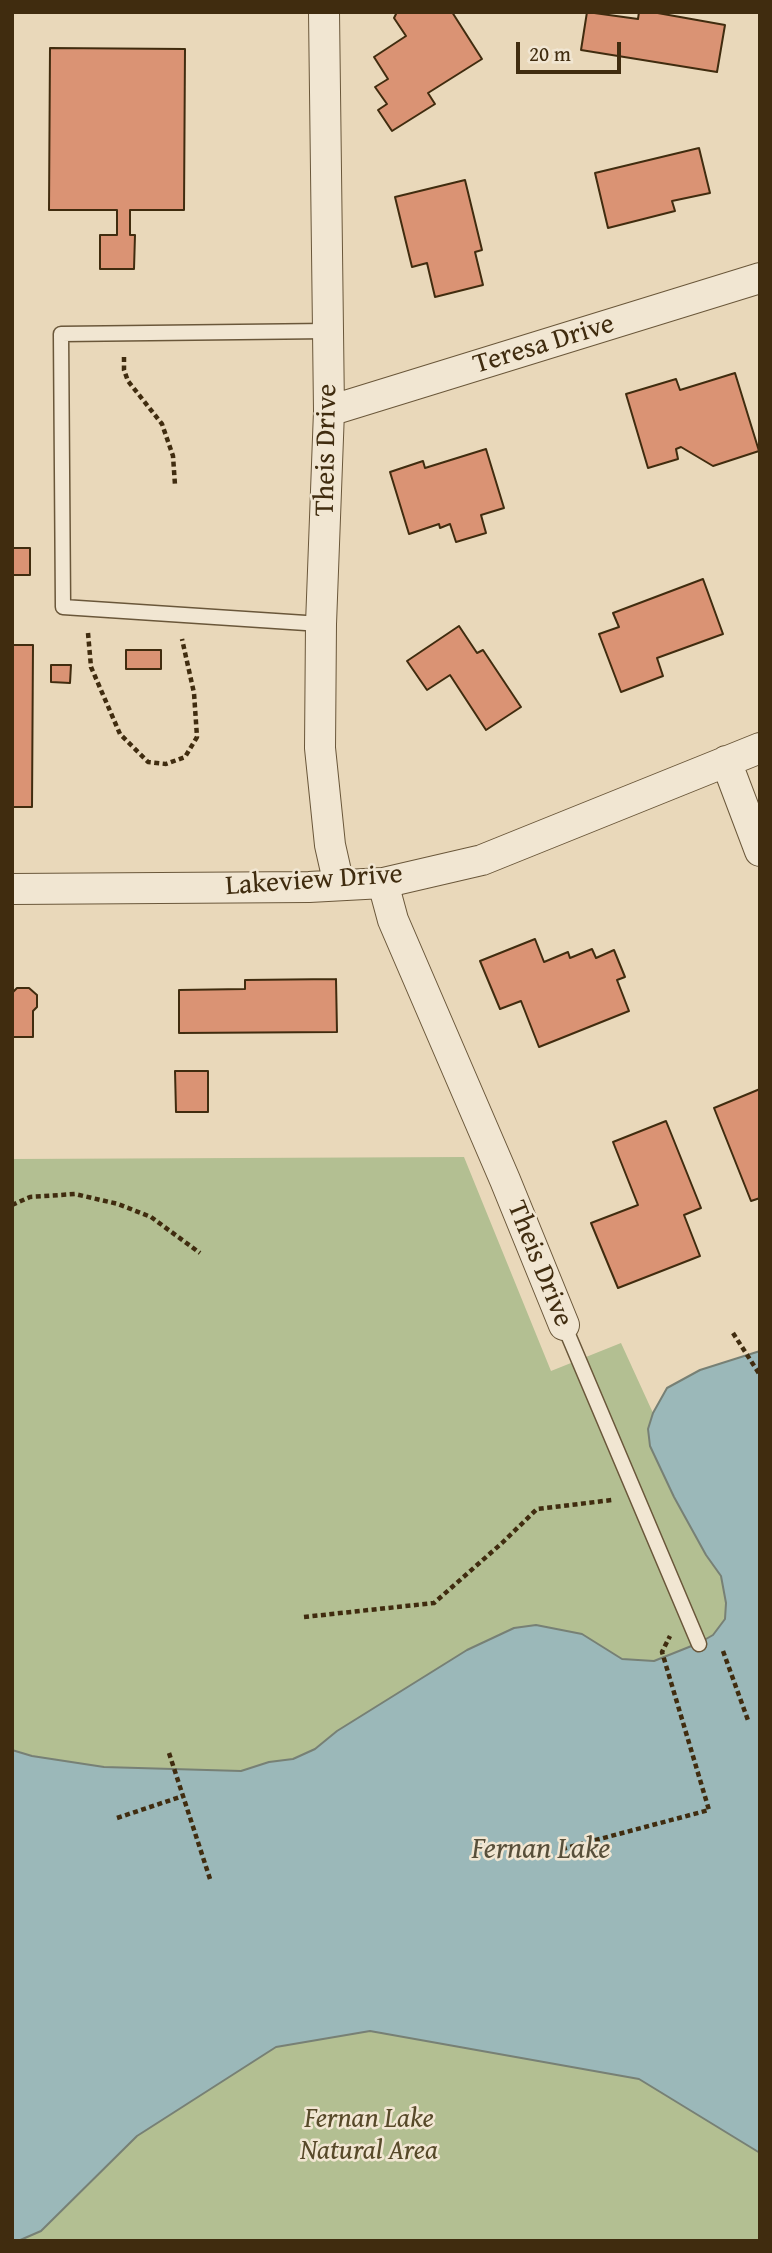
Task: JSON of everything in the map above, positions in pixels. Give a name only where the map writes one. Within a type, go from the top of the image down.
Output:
[{"type":"street","name":"Theis Drive","points":[[324,12],[329,411],[321,624],[320,748],[330,845],[339,885]]},
{"type":"street","name":"Teresa Drive","points":[[329,411],[760,278]]},
{"type":"street","name":"Lakeview Drive","points":[[12,889],[383,883],[482,860],[760,748]]},
{"type":"street","points":[[726,761],[760,851]]},
{"type":"street","name":"Theis Drive","points":[[383,883],[393,920],[564,1325]]},
{"type":"lane","points":[[321,624],[63,607],[61,334],[328,331]]},
{"type":"lane","name":"Theis Drive","points":[[564,1325],[699,1643]]},
{"type":"path","points":[[123,333],[124,370],[128,381],[162,424],[173,456],[174,485]]},
{"type":"path","points":[[86,608],[91,667],[120,734],[148,762],[166,764],[185,757],[197,737],[194,693],[177,614]]},
{"type":"path","points":[[12,1205],[30,1196],[75,1194],[118,1204],[151,1217],[200,1253]]},
{"type":"path","points":[[733,1334],[760,1374]]},
{"type":"path","points":[[304,1617],[434,1603],[502,1544],[537,1509],[637,1498]]},
{"type":"path","points":[[720,1644],[749,1723]]},
{"type":"path","points":[[562,1849],[709,1810],[662,1652]]},
{"type":"path","points":[[169,1754],[210,1879]]},
{"type":"path","points":[[117,1818],[183,1796]]},
{"type":"green space","points":[[464,1157],[551,1371],[621,1343],[653,1413],[648,1429],[650,1446],[674,1497],[706,1555],[721,1576],[726,1603],[725,1619],[713,1635],[699,1644],[654,1661],[622,1659],[582,1634],[536,1625],[467,1650],[337,1731],[315,1749],[293,1759],[269,1762],[241,1771],[104,1767],[32,1756],[12,1750],[12,1159]]},
{"type":"green space","name":"Fernan Lake Natural Area","points":[[370,2031],[639,2079],[760,2153],[760,2241],[18,2241],[41,2231],[137,2136],[276,2047]]},
{"type":"water","name":"Fernan Lake","points":[[760,1351],[760,2153],[639,2079],[370,2031],[276,2047],[137,2136],[41,2231],[12,2241],[12,1750],[32,1756],[104,1767],[241,1771],[269,1762],[293,1759],[315,1749],[337,1731],[467,1650],[514,1628],[536,1625],[582,1634],[622,1659],[654,1661],[699,1643],[713,1635],[725,1619],[726,1603],[721,1576],[706,1555],[674,1497],[650,1446],[648,1429],[653,1413],[667,1388],[700,1370]]},
{"type":"building","points":[[397,12],[452,12],[482,59],[428,93],[435,104],[392,131],[378,110],[387,104],[375,87],[388,79],[374,57],[406,36],[394,18]]},
{"type":"building","points":[[587,12],[638,19],[639,12],[652,12],[725,25],[717,72],[581,50]]},
{"type":"building","points":[[50,48],[185,49],[184,210],[130,210],[130,235],[135,235],[134,269],[100,269],[100,235],[117,235],[117,210],[49,210]]},
{"type":"building","points":[[699,148],[710,193],[672,201],[675,211],[608,228],[595,173]]},
{"type":"building","points":[[465,180],[482,250],[475,252],[483,285],[435,297],[427,263],[412,267],[395,197]]},
{"type":"building","points":[[735,373],[759,451],[713,466],[681,447],[676,449],[678,459],[648,468],[626,394],[676,379],[680,390]]},
{"type":"building","points":[[486,449],[504,508],[481,515],[486,533],[456,542],[450,524],[440,528],[439,524],[409,534],[390,472],[423,461],[425,468]]},
{"type":"building","points":[[12,548],[30,548],[30,575],[12,575]]},
{"type":"building","points":[[703,579],[723,634],[657,658],[663,676],[621,692],[599,634],[619,627],[613,613]]},
{"type":"building","points":[[459,626],[477,653],[483,650],[521,707],[486,730],[450,675],[427,690],[407,661]]},
{"type":"building","points":[[12,645],[33,645],[32,807],[12,807]]},
{"type":"building","points":[[126,650],[161,650],[161,669],[126,669]]},
{"type":"building","points":[[51,665],[71,665],[70,683],[51,682]]},
{"type":"building","points":[[535,939],[544,962],[568,952],[570,958],[592,949],[596,958],[614,950],[625,977],[617,980],[629,1011],[539,1047],[521,1001],[500,1009],[480,961]]},
{"type":"building","points":[[336,979],[337,1032],[179,1033],[179,990],[245,989],[245,980]]},
{"type":"building","points":[[12,981],[13,992],[17,988],[29,988],[37,995],[37,1007],[33,1011],[33,1037],[12,1037]]},
{"type":"building","points":[[175,1071],[208,1071],[208,1112],[176,1112]]},
{"type":"building","points":[[760,1089],[760,1198],[751,1201],[714,1108]]},
{"type":"building","points":[[666,1121],[701,1208],[684,1215],[700,1256],[618,1288],[591,1223],[638,1205],[613,1142]]}]
